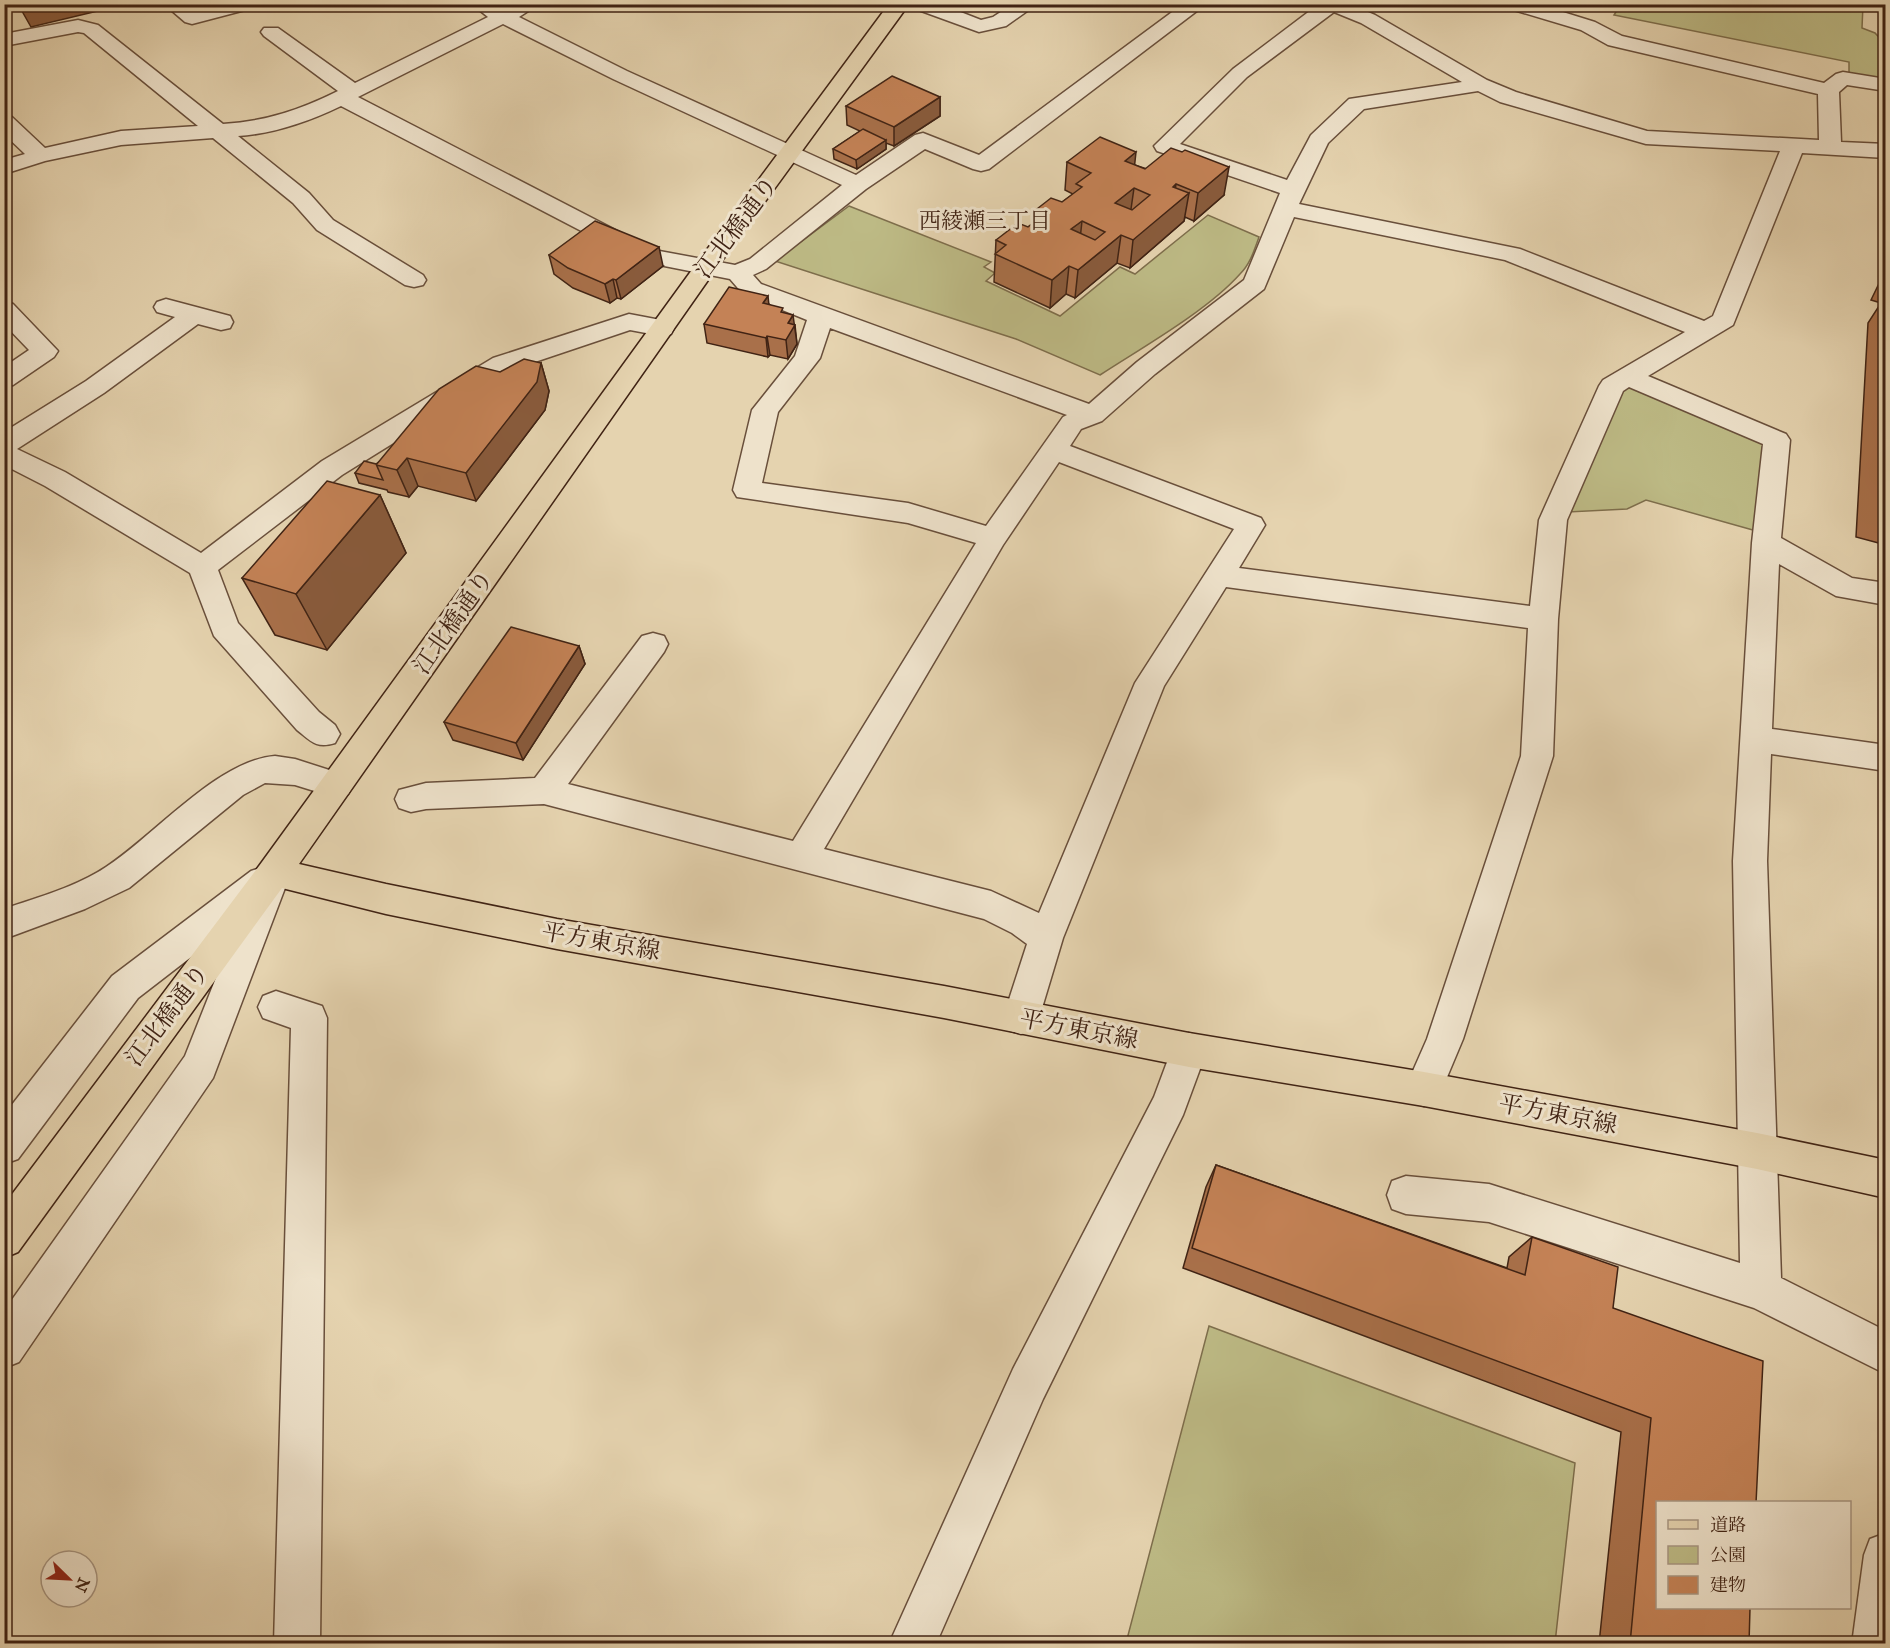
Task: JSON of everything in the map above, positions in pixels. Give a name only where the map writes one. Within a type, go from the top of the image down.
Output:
[{"type":"main road","name":"江北橋通り","points":[[4,1238],[274,872],[705,268],[899,4]]},
{"type":"main road","name":"平方東京線","points":[[274,872],[386,899],[557,934],[944,1002],[1189,1050],[1424,1089],[1757,1151],[1886,1179]]},
{"type":"street","points":[[174,4],[192,18],[246,4]]},
{"type":"street","points":[[481,4],[620,75],[858,183]]},
{"type":"street","points":[[4,167],[40,156],[121,138],[250,129],[308,114],[529,4]]},
{"type":"street","points":[[920,4],[979,26],[999,22],[1027,4]]},
{"type":"street","points":[[271,32],[349,95],[646,256],[738,273],[758,264],[858,183],[923,140],[981,164],[1196,4]]},
{"type":"street","points":[[1371,4],[1336,7],[1240,73],[1165,146],[1290,199],[1512,254],[1706,331]]},
{"type":"street","points":[[1514,4],[1588,26],[1615,41],[1828,90],[1844,78],[1886,85]]},
{"type":"street","points":[[1336,7],[1368,19],[1480,84],[1508,97],[1646,136],[1886,152]]},
{"type":"street","points":[[4,40],[78,26],[91,29],[301,198],[325,225],[414,280]]},
{"type":"street","points":[[801,857],[993,538],[1072,423],[1093,415],[1146,368],[1255,284],[1290,199],[1319,140],[1357,104],[1462,89],[1480,84]]},
{"type":"street","points":[[1828,90],[1830,147]]},
{"type":"street","points":[[4,122],[40,156]]},
{"type":"street","points":[[1424,1089],[1445,1039],[1537,756],[1543,619],[1553,520],[1612,386],[1724,321],[1794,145]]},
{"type":"street","points":[[738,273],[752,289],[1093,415]]},
{"type":"street","points":[[166,307],[221,322]]},
{"type":"street","points":[[4,309],[45,351],[4,379]]},
{"type":"street","points":[[4,445],[95,387],[194,315]]},
{"type":"street","points":[[821,316],[807,358],[765,410],[747,490],[908,513],[993,538]]},
{"type":"street","points":[[202,567],[332,468],[502,364],[629,322],[662,328]]},
{"type":"street","points":[[1628,377],[1777,440],[1766,543],[1750,861],[1761,1290]]},
{"type":"street","points":[[1020,1018],[1046,938],[1150,683],[1221,576],[1251,525],[1053,450]]},
{"type":"street","points":[[4,454],[54,479],[202,567],[225,628],[308,722],[324,734]]},
{"type":"street","points":[[1766,543],[1846,588],[1886,594]]},
{"type":"street","points":[[1221,576],[1543,619]]},
{"type":"street","points":[[544,791],[653,644]]},
{"type":"street","points":[[1756,739],[1886,758]]},
{"type":"street","points":[[4,924],[73,899],[117,878],[232,786],[259,770],[275,769],[295,772],[337,785]]},
{"type":"street","points":[[411,799],[426,796],[544,791],[992,906],[1024,922],[1046,938]]},
{"type":"street","points":[[4,1146],[125,987],[274,872]]},
{"type":"street","points":[[4,1347],[200,1066],[274,872]]},
{"type":"street","points":[[276,1007],[309,1018],[297,1644]]},
{"type":"street","points":[[912,1644],[1028,1383],[1170,1103],[1189,1050]]},
{"type":"street","points":[[1406,1195],[1489,1203],[1761,1290],[1886,1353]]},
{"type":"street","points":[[1875,1644],[1886,1555]]},
{"type":"green space","points":[[1621,4],[1863,5],[1862,28],[1875,33],[1885,44],[1885,81],[1849,77],[1849,62],[1614,15]]},
{"type":"green space","points":[[849,206],[991,262],[984,267],[995,273],[986,281],[1060,316],[1120,267],[1135,274],[1208,215],[1259,237],[1246,266],[1226,288],[1193,315],[1100,375],[1016,339],[775,261]]},
{"type":"green space","points":[[1632,381],[1772,440],[1760,532],[1646,500],[1627,509],[1568,512],[1615,390]]},
{"type":"green space","points":[[1209,1326],[1575,1463],[1555,1643],[1126,1643]]},
{"type":"building","points":[[892,76],[940,97],[894,127],[846,106]]},
{"type":"building","points":[[863,129],[886,140],[856,160],[833,149]]},
{"type":"building","points":[[1100,137],[1136,152],[1125,161],[1145,169],[1171,148],[1182,152],[1185,150],[1229,167],[1198,193],[1176,184],[1173,187],[1189,193],[1133,240],[1121,235],[1078,270],[1069,266],[1052,280],[995,254],[1006,245],[996,240],[1018,223],[1028,227],[1042,216],[1033,212],[1051,198],[1062,202],[1082,187],[1076,184],[1091,173],[1067,162]],"holes":[[[1134,188],[1150,195],[1132,210],[1115,203]],[[1082,221],[1105,232],[1095,240],[1071,229]]]},
{"type":"building","points":[[595,221],[659,247],[616,280],[613,279],[605,284],[568,268],[549,255]]},
{"type":"building","points":[[729,287],[768,296],[763,303],[783,308],[781,312],[793,315],[788,323],[795,325],[786,340],[767,336],[766,338],[704,324]]},
{"type":"building","points":[[524,359],[541,363],[537,382],[466,473],[407,458],[397,470],[376,465],[439,389],[476,366],[500,372]]},
{"type":"building","points":[[364,461],[376,464],[383,480],[355,473]]},
{"type":"building","points":[[327,481],[380,495],[296,594],[242,578]]},
{"type":"building","points":[[511,627],[579,646],[516,743],[444,722]]},
{"type":"building","points":[[1216,1165],[1525,1275],[1532,1237],[1618,1267],[1613,1308],[1763,1361],[1756,1501],[1656,1501],[1656,1609],[1750,1609],[1749,1644],[1630,1644],[1651,1418],[1192,1248]]},
{"type":"district","name":"西綾瀬三丁目","points":[[985,220]]}]
